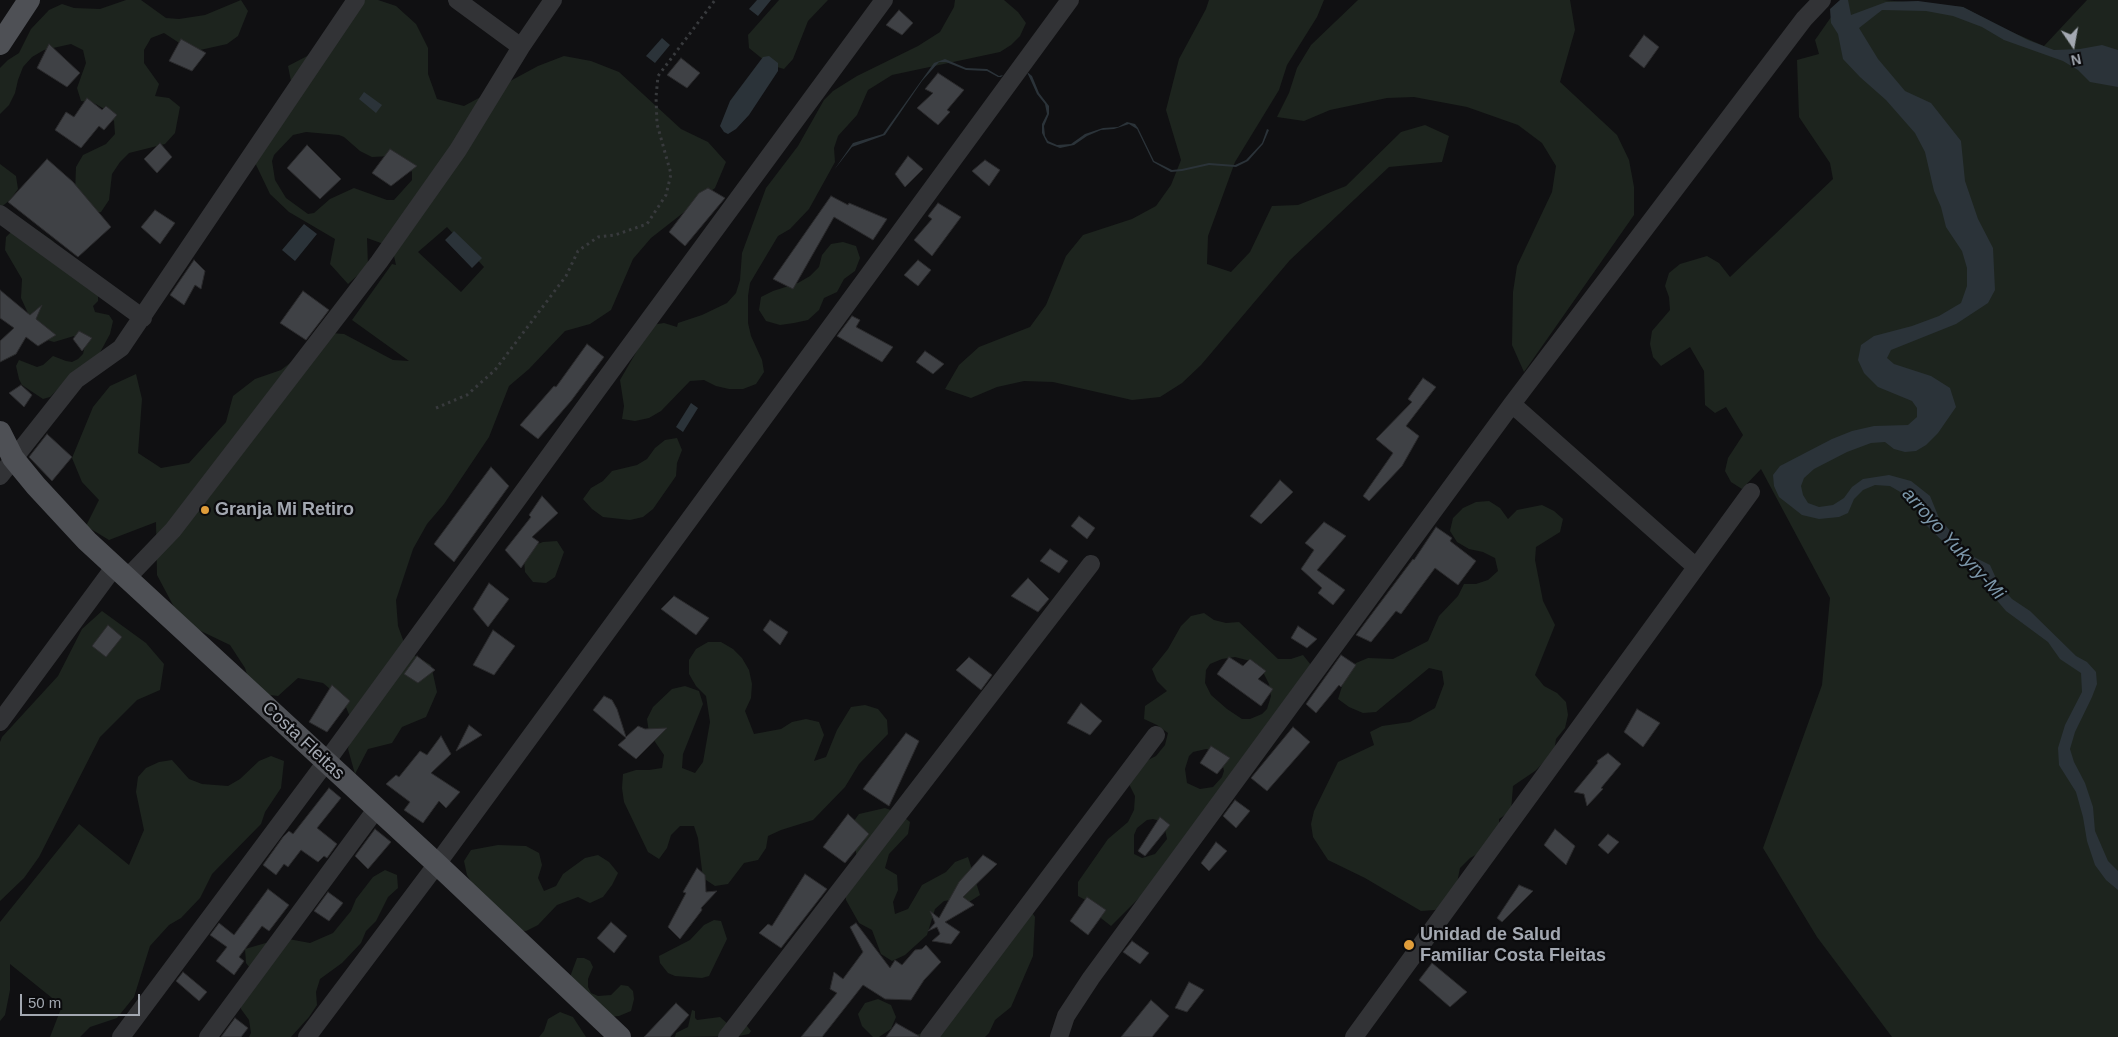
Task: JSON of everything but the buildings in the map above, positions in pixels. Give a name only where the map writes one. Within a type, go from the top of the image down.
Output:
[{"type":"main road","points":[[0,44],[29,0]]},
{"type":"main road","name":"Costa Fleitas","points":[[0,432],[7,467],[36,486],[87,541],[437,864],[616,1036]]},
{"type":"street","points":[[7,467],[76,380],[121,348],[356,0]]},
{"type":"street","points":[[457,0],[521,47]]},
{"type":"street","points":[[0,722],[121,572],[173,530],[379,262],[458,150],[521,47],[553,0]]},
{"type":"street","points":[[121,1037],[326,762],[884,0]]},
{"type":"street","points":[[307,1037],[437,864],[1070,0]]},
{"type":"street","points":[[1059,1037],[1066,1016],[1090,978],[1512,404],[1807,15],[1822,0]]},
{"type":"street","points":[[0,214],[143,318]]},
{"type":"street","points":[[1512,404],[1696,567]]},
{"type":"street","points":[[1354,1037],[1751,492]]},
{"type":"street","points":[[727,1037],[1091,564]]},
{"type":"street","points":[[929,1037],[1156,735]]},
{"type":"street","points":[[208,1037],[377,808]]},
{"type":"path","points":[[436,408],[467,395],[496,370],[566,276],[578,251],[598,237],[615,235],[647,224],[666,195],[671,174],[657,124],[656,97],[658,76],[715,0]]},
{"type":"shaded area","points":[[126,0],[141,0],[166,18],[179,19],[205,15],[241,0],[248,11],[238,36],[227,44],[200,50],[187,48],[164,33],[151,38],[144,50],[144,63],[159,84],[155,96],[169,98],[180,107],[175,133],[165,144],[129,153],[112,174],[109,200],[101,212],[88,215],[75,194],[76,167],[83,155],[106,144],[115,134],[114,121],[106,110],[94,103],[81,101],[77,88],[86,63],[83,50],[71,44],[44,50],[32,57],[23,67],[9,105],[0,114],[0,68],[19,53],[31,29],[49,10],[62,4],[74,8],[100,9]]},
{"type":"shaded area","points":[[365,0],[378,0],[396,6],[416,24],[428,48],[428,74],[437,99],[464,106],[538,66],[564,56],[591,61],[619,72],[681,129],[708,142],[726,162],[715,188],[651,238],[633,259],[611,310],[590,324],[565,331],[529,369],[509,386],[489,437],[444,504],[427,524],[413,549],[396,600],[398,626],[407,651],[431,665],[437,692],[426,717],[402,727],[392,743],[368,749],[355,774],[348,749],[353,724],[343,700],[323,683],[298,678],[278,696],[253,693],[245,668],[230,645],[182,622],[157,575],[156,522],[109,540],[86,526],[99,500],[82,482],[72,458],[93,407],[110,386],[136,374],[142,399],[138,453],[161,468],[189,463],[226,422],[233,396],[255,379],[281,370],[303,353],[317,332],[344,334],[393,360],[409,361],[352,320],[392,264],[396,265],[392,247],[367,238],[368,266],[348,284],[330,264],[335,239],[289,212],[270,194],[247,146],[293,91],[288,66],[338,40],[347,13]],"holes":[[[306,132],[339,135],[360,151],[372,157],[391,156],[408,167],[412,172],[412,180],[394,200],[387,200],[354,188],[330,199],[314,213],[308,214],[286,198],[275,180],[272,161],[274,155],[293,135]],[[447,227],[484,267],[461,292],[418,252]]]},
{"type":"shaded area","points":[[779,0],[828,0],[808,21],[793,59],[784,69],[770,65],[749,48],[748,35]]},
{"type":"shaded area","points":[[955,0],[1004,0],[1018,12],[1026,23],[1020,36],[1000,52],[892,75],[868,90],[857,115],[838,136],[834,148],[835,162],[809,209],[790,229],[778,236],[750,283],[748,323],[751,336],[762,360],[764,372],[756,384],[743,389],[729,389],[716,386],[704,380],[690,381],[661,411],[649,418],[635,421],[622,419],[624,406],[620,380],[652,325],[664,323],[677,327],[678,323],[702,315],[727,303],[736,293],[740,280],[742,253],[766,188],[798,146],[824,100],[833,91],[857,76],[918,46],[940,32],[954,7]]},
{"type":"shaded area","points":[[1209,0],[1324,0],[1317,17],[1287,65],[1279,90],[1235,162],[1208,236],[1207,264],[1231,272],[1250,252],[1272,206],[1298,205],[1346,186],[1401,132],[1425,125],[1449,136],[1442,162],[1389,167],[1290,260],[1201,365],[1182,383],[1160,397],[1132,400],[1053,382],[1024,381],[997,387],[971,398],[945,389],[959,365],[979,347],[1030,327],[1046,305],[1066,256],[1083,235],[1132,219],[1156,206],[1171,185],[1181,160],[1166,110],[1179,59]]},
{"type":"shaded area","points":[[1358,0],[1570,0],[1575,30],[1560,82],[1617,135],[1629,160],[1634,187],[1634,215],[1524,372],[1512,345],[1513,292],[1517,266],[1552,192],[1556,166],[1542,143],[1518,125],[1467,107],[1414,97],[1387,98],[1330,110],[1304,121],[1277,117],[1289,93],[1297,68],[1311,45]]},
{"type":"shaded area","points":[[1843,0],[1883,0],[1963,7],[2005,29],[2044,46],[2087,0],[2118,0],[2118,1037],[1892,1037],[1817,937],[1763,848],[1822,685],[1830,598],[1761,469],[1742,489],[1731,482],[1725,471],[1728,458],[1743,435],[1726,407],[1715,413],[1705,405],[1704,371],[1690,347],[1661,366],[1653,357],[1650,344],[1652,331],[1670,310],[1669,297],[1665,286],[1669,273],[1680,264],[1707,256],[1719,263],[1730,277],[1833,179],[1830,163],[1799,117],[1797,60],[1819,54],[1815,40]]},
{"type":"shaded area","points":[[0,164],[16,176],[18,189],[10,200],[0,208]]},
{"type":"shaded area","points":[[31,228],[53,241],[87,288],[93,290],[98,295],[98,301],[93,306],[95,312],[109,315],[113,321],[110,334],[97,358],[69,378],[50,397],[43,399],[22,385],[16,366],[19,360],[37,367],[43,365],[53,356],[72,362],[83,354],[86,341],[81,336],[74,336],[54,342],[47,340],[38,331],[27,311],[21,298],[22,279],[5,250],[6,237],[11,232]]},
{"type":"shaded area","points":[[843,242],[856,246],[860,258],[855,271],[844,279],[837,292],[824,298],[819,310],[808,320],[780,325],[766,321],[759,310],[761,297],[798,283],[810,276],[819,267],[822,255],[831,244]]},
{"type":"shaded area","points":[[677,438],[682,450],[677,463],[676,476],[653,509],[643,517],[630,520],[603,517],[583,499],[591,488],[603,481],[612,471],[637,465],[647,459],[655,448],[665,440]]},
{"type":"shaded area","points":[[1489,501],[1500,508],[1508,519],[1517,510],[1542,505],[1554,511],[1563,519],[1560,532],[1536,547],[1535,560],[1543,601],[1555,625],[1535,675],[1544,686],[1557,693],[1566,702],[1568,715],[1565,728],[1556,739],[1554,752],[1535,771],[1513,786],[1511,811],[1499,819],[1499,832],[1495,845],[1470,858],[1460,868],[1455,893],[1447,904],[1435,910],[1421,911],[1365,878],[1328,860],[1313,837],[1311,824],[1314,811],[1338,762],[1374,745],[1370,732],[1382,726],[1410,722],[1435,708],[1444,684],[1442,671],[1429,668],[1376,712],[1363,713],[1349,707],[1338,699],[1346,674],[1356,663],[1368,658],[1393,659],[1428,641],[1439,616],[1458,596],[1464,584],[1476,584],[1488,580],[1498,571],[1495,558],[1483,552],[1469,549],[1457,542],[1450,531],[1453,518],[1463,508],[1476,502]]},
{"type":"shaded area","points":[[557,541],[564,552],[555,577],[546,583],[533,582],[525,572],[524,559],[530,547],[543,542]]},
{"type":"shaded area","points":[[102,611],[146,643],[164,664],[160,690],[137,700],[100,737],[39,857],[24,878],[0,901],[0,742],[2,737],[58,676],[82,629]]},
{"type":"shaded area","points":[[1204,613],[1214,620],[1226,623],[1239,622],[1278,659],[1291,659],[1303,655],[1311,665],[1165,886],[1139,898],[1111,926],[1097,915],[1091,903],[1078,896],[1078,882],[1108,839],[1128,822],[1134,810],[1135,796],[1129,784],[1144,762],[1156,756],[1165,745],[1168,733],[1144,719],[1145,706],[1167,691],[1157,681],[1152,669],[1168,649],[1181,626],[1191,616]],"holes":[[[1235,657],[1254,662],[1263,672],[1269,684],[1271,696],[1267,709],[1262,714],[1250,719],[1242,719],[1227,709],[1211,695],[1205,683],[1206,670],[1210,664],[1222,659]],[[1206,749],[1212,750],[1221,758],[1224,771],[1222,777],[1213,787],[1200,789],[1187,783],[1185,769],[1189,756],[1193,752]],[[1147,820],[1160,821],[1164,825],[1167,839],[1155,854],[1142,858],[1134,854],[1134,835],[1137,828]]]},
{"type":"shaded area","points":[[708,642],[721,642],[733,649],[742,658],[749,670],[752,684],[751,698],[745,711],[754,734],[781,729],[792,722],[806,719],[819,722],[824,735],[814,761],[826,757],[837,730],[851,707],[865,705],[878,709],[887,720],[888,734],[859,764],[845,787],[813,820],[768,836],[766,848],[758,860],[744,863],[728,884],[715,886],[703,878],[698,838],[694,826],[680,826],[671,835],[667,848],[659,859],[648,852],[624,802],[622,788],[623,774],[636,770],[662,768],[664,755],[649,733],[647,719],[653,707],[672,689],[685,686],[699,691],[703,704],[683,754],[682,768],[695,773],[703,762],[710,722],[706,696],[696,686],[689,674],[689,660],[696,649]]},
{"type":"shaded area","points":[[271,756],[284,761],[281,788],[265,812],[261,824],[212,874],[200,898],[181,918],[169,925],[150,946],[134,997],[117,1018],[90,1027],[80,1037],[50,1037],[62,1006],[10,964],[10,990],[5,1015],[0,1021],[0,922],[79,824],[129,865],[144,830],[136,792],[138,777],[146,768],[159,762],[172,760],[189,779],[202,784],[228,786],[240,779],[259,761]]},
{"type":"shaded area","points":[[885,808],[899,813],[910,822],[908,834],[889,854],[885,868],[897,875],[898,890],[893,902],[895,914],[908,909],[922,885],[946,872],[955,862],[968,857],[980,895],[969,902],[957,899],[944,901],[935,909],[927,935],[905,955],[892,961],[881,954],[872,930],[859,923],[846,900],[845,887],[858,864],[851,825],[859,814]]},
{"type":"shaded area","points":[[498,845],[526,846],[539,853],[542,865],[538,878],[544,891],[556,886],[563,874],[585,858],[598,855],[609,862],[618,873],[603,897],[590,903],[578,897],[557,905],[538,925],[526,931],[511,930],[475,888],[467,875],[464,861],[471,850]]},
{"type":"shaded area","points":[[385,870],[397,875],[398,888],[388,897],[376,921],[366,931],[361,943],[342,963],[320,979],[316,992],[317,1005],[309,1017],[291,1037],[249,1037],[251,1033],[249,1020],[241,1009],[240,995],[254,973],[246,963],[245,949],[283,938],[310,943],[333,933],[351,911],[356,899],[373,877]]},
{"type":"shaded area","points":[[1031,911],[1035,917],[1033,956],[1011,1007],[995,1020],[989,1033],[985,1037],[907,1037],[927,1032]]},
{"type":"shaded area","points":[[714,920],[721,921],[727,939],[709,976],[702,978],[675,976],[668,973],[660,963],[659,956],[690,940],[704,925]]},
{"type":"shaded area","points":[[577,958],[584,958],[590,961],[593,967],[588,979],[588,987],[591,993],[598,996],[611,995],[621,985],[628,986],[633,991],[634,999],[631,1011],[619,1016],[600,1018],[570,977]]},
{"type":"shaded area","points":[[878,999],[891,1005],[896,1017],[891,1029],[879,1037],[873,1037],[862,1026],[858,1014],[865,1003]]},
{"type":"shaded area","points":[[692,1010],[695,1011],[695,1018],[697,1020],[720,1017],[728,1024],[747,1026],[751,1031],[749,1034],[739,1036],[675,1037],[676,1033],[688,1027]]},
{"type":"shaded area","points":[[560,1012],[573,1017],[586,1037],[539,1037],[544,1031],[548,1019]]},
{"type":"water","points":[[757,0],[771,0],[758,16],[749,9]]},
{"type":"water","name":"arroyo Yukyry-Mi","points":[[1840,0],[1848,0],[1851,15],[1886,2],[1918,1],[1963,7],[2028,40],[2054,50],[2080,49],[2102,45],[2118,50],[2118,87],[2090,82],[2078,70],[2063,61],[2004,40],[1982,27],[1953,16],[1926,11],[1882,10],[1859,28],[1878,59],[1905,91],[1931,103],[1961,141],[1965,181],[1978,219],[1993,248],[1995,290],[1988,303],[1956,324],[1891,350],[1887,358],[1894,364],[1931,376],[1950,388],[1956,407],[1938,433],[1926,445],[1916,451],[1905,452],[1894,449],[1885,442],[1871,443],[1847,452],[1814,469],[1804,478],[1801,486],[1803,495],[1808,503],[1819,507],[1833,505],[1844,498],[1852,487],[1863,479],[1889,475],[1911,481],[1930,496],[1939,518],[1972,556],[1990,565],[1999,585],[2012,599],[2030,611],[2076,656],[2087,662],[2096,672],[2097,684],[2075,732],[2070,749],[2093,807],[2095,831],[2108,861],[2118,871],[2118,890],[2106,880],[2095,865],[2087,841],[2076,792],[2059,765],[2058,748],[2065,725],[2082,692],[2081,673],[2060,659],[2048,642],[2006,611],[1989,591],[1983,577],[1969,567],[1925,524],[1916,503],[1902,493],[1890,486],[1875,485],[1863,490],[1854,499],[1848,513],[1839,517],[1819,519],[1802,515],[1779,497],[1774,486],[1773,475],[1780,466],[1832,439],[1852,431],[1874,426],[1908,425],[1917,417],[1917,408],[1912,401],[1878,387],[1864,373],[1858,360],[1861,345],[1874,336],[1912,326],[1939,316],[1961,303],[1967,286],[1967,268],[1962,251],[1946,227],[1941,207],[1934,191],[1925,152],[1915,133],[1886,100],[1843,59],[1838,34],[1831,23],[1830,9]]},
{"type":"water","points":[[662,38],[670,45],[655,63],[646,56]]},
{"type":"water","points":[[769,56],[778,63],[778,71],[749,115],[736,129],[728,134],[724,132],[720,126],[730,101],[763,57]]},
{"type":"water","points":[[945,59],[966,68],[987,69],[999,76],[1003,75],[998,77],[987,71],[966,70],[946,62],[939,62],[922,81],[885,135],[852,147],[834,170],[853,143],[883,134],[934,63]]},
{"type":"water","points":[[1027,72],[1032,76],[1039,93],[1049,106],[1049,114],[1044,126],[1045,136],[1048,141],[1057,145],[1071,144],[1085,134],[1103,128],[1118,127],[1127,122],[1135,124],[1138,128],[1154,161],[1172,170],[1209,163],[1235,165],[1246,160],[1262,143],[1267,129],[1269,130],[1263,144],[1248,161],[1236,167],[1209,165],[1171,172],[1153,162],[1137,129],[1129,124],[1114,129],[1101,130],[1087,136],[1074,145],[1060,148],[1047,143],[1042,133],[1042,124],[1047,114],[1045,104],[1037,94]]},
{"type":"water","points":[[364,92],[382,105],[376,113],[359,99]]},
{"type":"water","points":[[304,224],[317,234],[295,261],[282,250]]},
{"type":"water","points":[[454,231],[482,258],[472,268],[445,240]]},
{"type":"water","points":[[691,403],[698,408],[683,432],[676,427]]},
{"type":"place","name":"Granja Mi Retiro","points":[[205,510]]},
{"type":"place","name":"Unidad de Salud Familiar Costa Fleitas","points":[[1409,945]]}]
